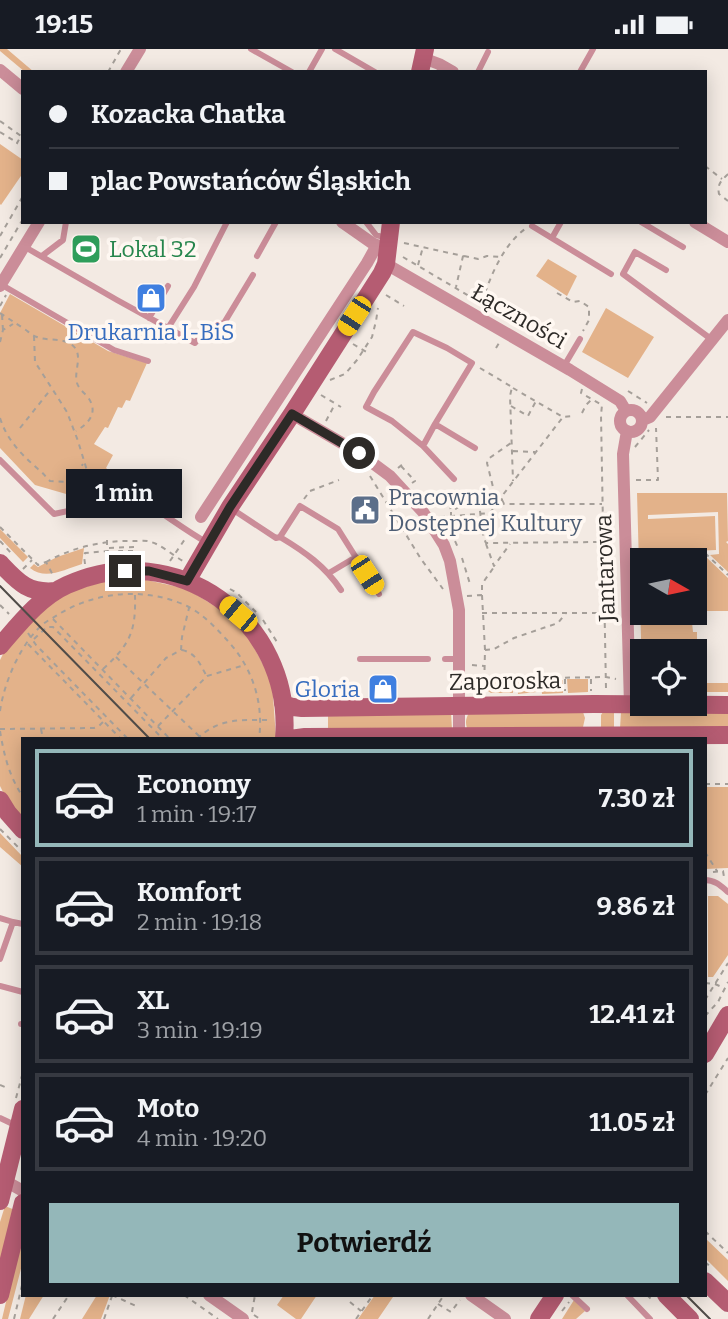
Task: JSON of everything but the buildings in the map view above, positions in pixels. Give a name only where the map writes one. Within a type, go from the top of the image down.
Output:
[{"type":"main road","points":[[187,572],[382,273],[390,245]]},
{"type":"main road","points":[[7,560],[29,589],[41,592],[55,580],[85,578],[101,573],[187,572],[238,614],[255,633],[279,682],[284,737]]},
{"type":"main road","points":[[0,645],[55,580]]},
{"type":"main road","points":[[0,631],[0,645]]},
{"type":"main road","points":[[594,736],[597,698]]},
{"type":"main road","name":"Zaporoska","points":[[283,704],[302,708],[459,705],[597,698],[630,705]]},
{"type":"main road","name":"Zaporoska","points":[[707,705],[728,705]]},
{"type":"main road","points":[[458,737],[728,735]]},
{"type":"main road","points":[[3,816],[21,829]]},
{"type":"main road","points":[[707,1050],[728,1015]]},
{"type":"main road","points":[[0,1201],[2,1180],[21,1118]]},
{"type":"main road","points":[[0,1295],[21,1211]]},
{"type":"main road","points":[[707,1283],[728,1303]]},
{"type":"main road","points":[[539,1319],[564,1297]]},
{"type":"main road","points":[[668,1297],[684,1317]]},
{"type":"street","points":[[127,70],[140,49]]},
{"type":"street","points":[[423,59],[450,70]]},
{"type":"street","points":[[0,70],[21,87]]},
{"type":"street","points":[[1,285],[38,224]]},
{"type":"street","name":"Łączności","points":[[346,224],[390,245],[564,366],[620,401],[626,411]]},
{"type":"street","points":[[698,224],[728,243]]},
{"type":"street","points":[[201,517],[367,263],[390,245]]},
{"type":"street","points":[[643,420],[650,417],[728,320]]},
{"type":"street","points":[[626,411],[635,410],[643,420],[637,431],[627,431]]},
{"type":"street","name":"Jantarowa","points":[[626,411],[620,422],[627,431],[623,454],[630,705]]},
{"type":"street","points":[[292,414],[379,466],[423,512],[444,545],[460,610],[464,662],[458,737]]},
{"type":"street","points":[[2,1180],[21,1190]]},
{"type":"street","points":[[213,1297],[247,1316]]},
{"type":"street","points":[[469,1297],[505,1319]]},
{"type":"lane","points":[[251,49],[288,70]]},
{"type":"lane","points":[[310,70],[322,49]]},
{"type":"lane","points":[[335,49],[372,70]]},
{"type":"lane","points":[[581,70],[593,49]]},
{"type":"lane","points":[[479,70],[488,52]]},
{"type":"lane","points":[[42,256],[63,240],[66,224]]},
{"type":"lane","points":[[169,328],[194,287],[226,224]]},
{"type":"lane","points":[[257,256],[275,224]]},
{"type":"lane","points":[[368,224],[376,235],[390,245]]},
{"type":"lane","points":[[552,238],[560,224]]},
{"type":"lane","points":[[644,224],[683,247]]},
{"type":"lane","points":[[532,226],[611,274]]},
{"type":"lane","points":[[25,247],[195,343],[207,328],[224,323],[253,275]]},
{"type":"lane","points":[[666,270],[635,252],[623,274],[712,339]]},
{"type":"lane","points":[[1,285],[114,350],[148,361]]},
{"type":"lane","points":[[149,318],[168,286]]},
{"type":"lane","points":[[423,446],[472,363],[413,332],[366,407],[392,421],[423,446],[454,479]]},
{"type":"lane","points":[[564,366],[580,339]]},
{"type":"lane","points":[[435,424],[475,449]]},
{"type":"lane","points":[[0,460],[54,514],[93,505],[145,502]]},
{"type":"lane","points":[[106,499],[108,494],[126,490],[208,543]]},
{"type":"lane","points":[[280,537],[300,506],[338,529],[379,594]]},
{"type":"lane","points":[[230,507],[268,534],[280,537],[330,573],[341,590]]},
{"type":"lane","points":[[330,573],[356,557]]},
{"type":"lane","points":[[360,659],[428,659]]},
{"type":"lane","points":[[445,659],[464,662]]},
{"type":"lane","points":[[707,880],[717,883],[728,892]]},
{"type":"lane","points":[[0,918],[21,924]]},
{"type":"lane","points":[[0,959],[13,922]]},
{"type":"lane","points":[[0,986],[21,991]]},
{"type":"lane","points":[[0,1118],[21,1118]]},
{"type":"lane","points":[[569,1297],[587,1309]]},
{"type":"lane","points":[[630,1297],[650,1319]]},
{"type":"path","points":[[109,70],[121,49]]},
{"type":"path","points":[[0,121],[21,135]]},
{"type":"path","points":[[0,132],[21,146]]},
{"type":"path","points":[[17,143],[21,137]]},
{"type":"path","points":[[707,167],[723,179]]},
{"type":"path","points":[[728,174],[718,184],[719,194],[728,201]]},
{"type":"path","points":[[0,236],[21,199]]},
{"type":"path","points":[[0,258],[21,222]]},
{"type":"path","points":[[481,303],[502,257],[518,234],[532,226]]},
{"type":"path","points":[[390,245],[422,247],[478,259],[487,255],[502,257]]},
{"type":"path","points":[[390,245],[418,266],[494,313]]},
{"type":"path","points":[[418,266],[422,247]]},
{"type":"path","points":[[456,289],[463,256]]},
{"type":"path","points":[[557,293],[589,307],[589,320],[580,339]]},
{"type":"path","points":[[385,294],[404,306]]},
{"type":"path","points":[[329,381],[345,374],[357,360],[372,337],[378,306]]},
{"type":"path","points":[[1,314],[34,336],[69,343],[75,348],[79,360],[77,385],[92,403],[93,412],[87,424],[75,432]]},
{"type":"path","points":[[0,342],[4,330],[1,314]]},
{"type":"path","points":[[4,330],[15,323]]},
{"type":"path","points":[[0,418],[8,437],[25,459],[50,481],[83,483],[92,488],[67,412],[35,362],[34,336]]},
{"type":"path","points":[[496,348],[501,339]]},
{"type":"path","points":[[352,343],[368,353]]},
{"type":"path","points":[[481,368],[563,417],[574,416]]},
{"type":"path","points":[[512,387],[513,481]]},
{"type":"path","points":[[20,428],[51,388]]},
{"type":"path","points":[[626,390],[646,403]]},
{"type":"path","points":[[322,395],[341,407]]},
{"type":"path","points":[[582,413],[592,399]]},
{"type":"path","points":[[511,406],[528,416],[536,401]]},
{"type":"path","points":[[325,422],[336,403]]},
{"type":"path","points":[[597,698],[606,677],[602,405]]},
{"type":"path","points":[[439,517],[490,513],[563,417]]},
{"type":"path","points":[[666,418],[728,417]]},
{"type":"path","points":[[632,452],[653,424],[657,429],[658,480],[633,480]]},
{"type":"path","points":[[374,441],[370,446],[374,449]]},
{"type":"path","points":[[497,503],[487,459],[511,443]]},
{"type":"path","points":[[511,451],[536,452]]},
{"type":"path","points":[[70,482],[84,463]]},
{"type":"path","points":[[391,463],[400,467],[415,481],[411,484]]},
{"type":"path","points":[[368,473],[446,596]]},
{"type":"path","points":[[300,506],[310,491],[339,480]]},
{"type":"path","points":[[427,505],[443,493],[449,499],[451,517]]},
{"type":"path","points":[[451,512],[460,506],[495,495]]},
{"type":"path","points":[[502,499],[504,504],[610,506]]},
{"type":"path","points":[[478,501],[483,537],[494,566]]},
{"type":"path","points":[[441,533],[454,530],[463,516]]},
{"type":"path","points":[[0,527],[38,565],[68,551],[107,541],[153,542],[172,555],[187,572]]},
{"type":"path","points":[[0,541],[7,560]]},
{"type":"path","points":[[107,541],[107,548],[134,547],[134,551],[119,551],[120,559]]},
{"type":"path","points":[[486,543],[602,542]]},
{"type":"path","points":[[484,696],[482,584],[510,544]]},
{"type":"path","points":[[707,555],[728,575]]},
{"type":"path","points":[[27,565],[33,560]]},
{"type":"path","points":[[46,562],[55,580]]},
{"type":"path","points":[[21,563],[28,571]]},
{"type":"path","points":[[0,711],[14,665],[29,639],[40,627],[70,608],[89,600],[118,594],[156,596],[189,607],[213,625],[239,654],[257,694],[259,737]]},
{"type":"path","points":[[103,670],[125,647],[135,618],[135,594]]},
{"type":"path","points":[[464,597],[482,595]]},
{"type":"path","points":[[0,605],[9,614]]},
{"type":"path","points":[[181,650],[189,607]]},
{"type":"path","points":[[485,650],[494,649],[514,638],[558,623],[567,612]]},
{"type":"path","points":[[482,613],[628,613]]},
{"type":"path","points":[[52,619],[168,737]]},
{"type":"path","points":[[120,737],[106,719],[36,645],[33,640],[47,627],[53,627],[161,737]]},
{"type":"path","points":[[28,644],[126,737]]},
{"type":"path","points":[[130,698],[166,658],[181,650],[194,656],[207,676]]},
{"type":"path","points":[[116,657],[198,737],[220,723],[234,720],[269,720]]},
{"type":"path","points":[[464,662],[485,666]]},
{"type":"path","points":[[158,726],[207,676],[246,665]]},
{"type":"path","points":[[485,679],[606,677],[620,680]]},
{"type":"path","points":[[515,678],[517,697]]},
{"type":"path","points":[[565,678],[565,695]]},
{"type":"path","points":[[591,678],[597,698]]},
{"type":"path","points":[[21,793],[3,753],[0,730],[93,729],[106,719]]},
{"type":"path","points":[[41,729],[43,737]]},
{"type":"path","points":[[707,784],[728,783]]},
{"type":"path","points":[[3,816],[21,848]]},
{"type":"path","points":[[707,855],[717,871]]},
{"type":"path","points":[[707,997],[728,963]]},
{"type":"path","points":[[707,1014],[718,1002],[728,982]]},
{"type":"path","points":[[707,983],[724,988]]},
{"type":"path","points":[[707,1092],[728,1058]]},
{"type":"path","points":[[0,1085],[5,1087]]},
{"type":"path","points":[[707,1233],[728,1253]]},
{"type":"path","points":[[14,1319],[21,1289]]},
{"type":"path","points":[[53,1319],[67,1297]]},
{"type":"path","points":[[105,1319],[112,1297]]},
{"type":"path","points":[[117,1297],[138,1305]]},
{"type":"path","points":[[187,1297],[218,1319]]},
{"type":"path","points":[[247,1316],[254,1297]]},
{"type":"path","points":[[356,1319],[372,1297]]},
{"type":"path","points":[[428,1319],[443,1297]]},
{"type":"path","points":[[438,1304],[451,1312],[466,1297]]},
{"type":"path","points":[[556,1319],[565,1297]]},
{"type":"path","points":[[350,1302],[362,1311]]},
{"type":"path","points":[[430,1315],[436,1319]]},
{"type":"shaded area","points":[[7,49],[32,70],[23,70],[0,51]]},
{"type":"shaded area","points":[[0,144],[21,159],[21,176],[0,204]]},
{"type":"shaded area","points":[[548,259],[577,276],[567,296],[536,276]]},
{"type":"shaded area","points":[[10,294],[108,351],[147,363],[130,401],[126,400],[122,408],[118,407],[108,428],[105,427],[94,444],[113,455],[106,468],[113,474],[104,488],[80,498],[35,485],[0,448],[0,313]]},
{"type":"shaded area","points":[[606,308],[654,337],[628,378],[582,352]]},
{"type":"shaded area","points":[[637,493],[727,493],[728,572],[710,555],[719,554],[718,512],[648,515],[648,519],[715,516],[716,550],[639,548]]},
{"type":"shaded area","points":[[0,529],[28,557],[23,562],[0,538]]},
{"type":"shaded area","points":[[84,548],[82,564],[49,574],[42,574],[30,568],[34,564],[38,567]]},
{"type":"shaded area","points":[[707,558],[728,578],[728,611],[707,611]]},
{"type":"shaded area","points":[[142,579],[183,588],[221,610],[245,630],[272,682],[276,737],[21,737],[21,816],[0,786],[0,660],[43,608],[72,591],[105,581]]},
{"type":"shaded area","points":[[641,625],[692,625],[693,632],[697,632],[697,639],[641,639]]},
{"type":"shaded area","points":[[513,679],[513,693],[491,693],[485,689],[486,680]]},
{"type":"shaded area","points":[[517,679],[538,679],[537,692],[518,694]]},
{"type":"shaded area","points":[[567,679],[588,679],[588,692],[568,693]]},
{"type":"shaded area","points":[[541,680],[563,680],[563,693],[542,694]]},
{"type":"shaded area","points":[[707,683],[728,683],[728,692],[707,692]]},
{"type":"shaded area","points":[[707,711],[728,711],[728,728],[620,729],[621,712],[630,712],[630,716],[707,716]]},
{"type":"shaded area","points":[[451,712],[452,730],[328,730],[328,713]]},
{"type":"shaded area","points":[[583,712],[583,727],[467,728],[466,724],[469,713]]},
{"type":"shaded area","points":[[603,712],[614,712],[614,729],[601,727]]},
{"type":"shaded area","points":[[707,787],[728,787],[728,868],[707,869]]},
{"type":"shaded area","points":[[0,833],[21,855],[21,865],[0,847]]},
{"type":"shaded area","points":[[708,896],[718,896],[728,904],[728,955],[713,977],[708,977]]},
{"type":"shaded area","points":[[5,1206],[15,1210],[0,1273],[0,1222]]},
{"type":"shaded area","points":[[21,1238],[21,1269],[8,1319],[2,1319]]},
{"type":"shaded area","points":[[707,1240],[728,1260],[728,1281],[707,1260]]},
{"type":"shaded area","points":[[26,1297],[43,1297],[29,1319],[20,1319]]},
{"type":"shaded area","points":[[96,1297],[109,1297],[101,1319],[82,1319]]},
{"type":"shaded area","points":[[283,1297],[316,1297],[301,1319],[296,1319],[277,1305]]},
{"type":"shaded area","points":[[374,1297],[393,1297],[378,1319],[358,1319]]},
{"type":"shaded area","points":[[574,1300],[585,1311],[576,1319],[562,1319]]},
{"type":"tram line","points":[[0,586],[148,737]]},
{"type":"tram line","points":[[688,1297],[710,1319]]},
{"type":"place","name":"Lokal 32","points":[[86,249]]},
{"type":"place","name":"Drukarnia I-BiS","points":[[151,298]]},
{"type":"place","name":"Pracownia Dostępnej Kultury","points":[[365,510]]},
{"type":"place","name":"Gloria","points":[[383,689]]},
{"type":"route","points":[[125,571],[149,571],[187,581],[230,507],[292,414],[359,453]]}]
